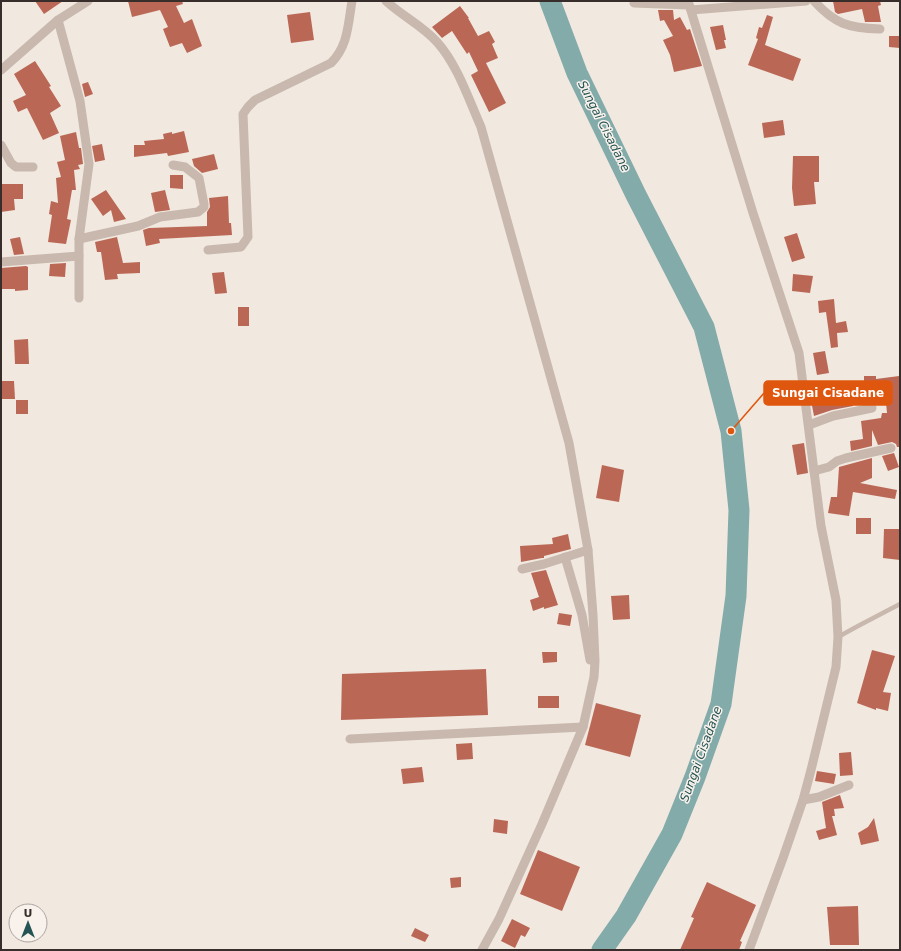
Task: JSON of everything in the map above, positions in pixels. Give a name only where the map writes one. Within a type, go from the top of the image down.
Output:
[{"type":"street","points":[[1,70],[58,20],[88,1]]},
{"type":"street","points":[[208,250],[241,247],[248,237],[243,114],[255,100],[331,64],[343,47],[352,1]]},
{"type":"street","points":[[386,1],[438,42],[455,69],[481,127],[569,443],[588,550],[593,615],[594,678],[583,727],[542,824],[482,950]]},
{"type":"street","points":[[634,3],[689,5],[806,1]]},
{"type":"street","points":[[814,1],[825,13],[847,26],[880,30]]},
{"type":"street","points":[[689,5],[753,213],[799,352],[821,526],[836,600],[838,637],[836,667],[803,800],[749,950]]},
{"type":"street","points":[[58,20],[80,101],[88,164],[79,239],[79,298]]},
{"type":"street","points":[[1,145],[11,163],[16,167],[33,167]]},
{"type":"street","points":[[79,239],[138,226],[160,217],[198,212],[202,209],[204,204],[201,182],[199,178],[186,167],[173,166]]},
{"type":"street","points":[[1,262],[79,256]]},
{"type":"street","points":[[809,426],[833,416],[872,408]]},
{"type":"street","points":[[814,471],[829,467],[837,461],[846,458],[891,448]]},
{"type":"street","points":[[522,569],[544,564],[564,556],[588,550]]},
{"type":"street","points":[[564,556],[582,615],[594,678]]},
{"type":"street","points":[[350,739],[583,727]]},
{"type":"street","points":[[803,800],[820,797],[849,785]]},
{"type":"lane","points":[[838,637],[900,604]]},
{"type":"building","points":[[35,1],[63,1],[44,14]]},
{"type":"building","points":[[128,1],[182,1],[183,4],[176,6],[184,23],[192,19],[202,46],[187,53],[182,43],[170,47],[163,29],[168,27],[160,10],[132,17]]},
{"type":"building","points":[[833,1],[880,1],[881,5],[878,6],[881,22],[865,22],[862,9],[838,14],[835,12]]},
{"type":"building","points":[[460,6],[469,18],[478,36],[489,31],[495,42],[492,44],[498,58],[486,63],[506,103],[489,112],[471,75],[478,71],[469,52],[467,54],[452,31],[442,38],[432,27]]},
{"type":"building","points":[[658,10],[673,10],[674,20],[680,17],[687,30],[690,29],[702,66],[674,72],[670,55],[663,40],[673,36],[664,20],[660,21]]},
{"type":"building","points":[[310,12],[314,40],[291,43],[287,15]]},
{"type":"building","points":[[767,15],[773,17],[765,45],[801,59],[793,81],[748,65],[758,39],[756,38],[759,27],[762,28]]},
{"type":"building","points":[[723,25],[726,48],[716,50],[710,27]]},
{"type":"building","points":[[889,36],[900,36],[900,48],[889,47]]},
{"type":"building","points":[[35,61],[51,86],[49,87],[61,106],[50,113],[59,133],[43,140],[27,108],[18,112],[13,101],[26,95],[14,74]]},
{"type":"building","points":[[88,82],[93,94],[85,97],[82,84]]},
{"type":"building","points":[[783,120],[785,135],[764,138],[762,123]]},
{"type":"building","points":[[184,131],[189,152],[168,156],[167,153],[134,157],[134,145],[145,145],[144,141],[164,139],[163,134],[172,132],[172,134]]},
{"type":"building","points":[[76,132],[79,148],[81,148],[83,164],[78,165],[80,169],[74,170],[76,190],[72,190],[67,219],[71,220],[66,244],[48,242],[52,215],[49,214],[51,201],[58,203],[56,178],[61,177],[57,162],[65,160],[60,136]]},
{"type":"building","points":[[102,144],[105,160],[95,162],[92,146]]},
{"type":"building","points":[[214,154],[218,169],[202,173],[194,166],[192,159]]},
{"type":"building","points":[[793,156],[819,156],[819,182],[814,182],[816,204],[794,206],[792,188]]},
{"type":"building","points":[[170,175],[183,175],[183,189],[170,188]]},
{"type":"building","points":[[1,184],[23,184],[23,199],[14,199],[15,210],[1,212]]},
{"type":"building","points":[[106,190],[126,219],[114,222],[111,210],[103,216],[91,199]]},
{"type":"building","points":[[165,190],[170,210],[155,212],[151,193]]},
{"type":"building","points":[[228,196],[229,223],[231,223],[232,235],[159,239],[160,243],[146,246],[143,230],[149,228],[207,226],[207,212],[210,207],[209,198]]},
{"type":"building","points":[[797,233],[805,258],[792,262],[784,237]]},
{"type":"building","points":[[20,237],[24,254],[14,255],[10,239]]},
{"type":"building","points":[[117,237],[123,263],[140,262],[140,273],[117,274],[118,279],[105,280],[101,252],[97,252],[95,242]]},
{"type":"building","points":[[66,263],[65,277],[49,276],[50,264]]},
{"type":"building","points":[[28,267],[28,290],[15,291],[15,289],[1,289],[1,268]]},
{"type":"building","points":[[224,272],[227,293],[215,294],[212,273]]},
{"type":"building","points":[[793,274],[813,276],[810,293],[792,291]]},
{"type":"building","points":[[834,299],[836,323],[846,321],[848,332],[837,333],[838,347],[831,348],[826,312],[819,313],[818,301]]},
{"type":"building","points":[[238,307],[249,307],[249,326],[238,326]]},
{"type":"building","points":[[28,339],[29,364],[15,364],[14,340]]},
{"type":"building","points":[[825,351],[829,373],[817,375],[813,353]]},
{"type":"building","points":[[864,376],[876,376],[876,379],[899,376],[900,447],[897,447],[896,444],[892,442],[878,445],[872,430],[872,446],[851,451],[850,441],[863,439],[861,421],[881,418],[882,413],[887,413],[885,392],[864,393]]},
{"type":"building","points":[[1,381],[14,381],[15,399],[2,399]]},
{"type":"building","points":[[819,393],[821,399],[828,397],[828,399],[851,396],[853,406],[832,410],[814,416],[810,395]]},
{"type":"building","points":[[16,400],[28,400],[28,414],[16,414]]},
{"type":"building","points":[[804,443],[808,473],[797,475],[792,445]]},
{"type":"building","points":[[894,453],[899,467],[888,471],[882,456]]},
{"type":"building","points":[[872,458],[872,478],[860,483],[897,490],[895,499],[853,492],[849,516],[828,513],[831,497],[837,497],[839,467]]},
{"type":"building","points":[[602,465],[624,470],[619,502],[596,498]]},
{"type":"building","points":[[856,518],[871,518],[871,534],[856,534]]},
{"type":"building","points":[[884,529],[900,529],[900,560],[883,558]]},
{"type":"building","points":[[568,534],[571,549],[544,556],[544,558],[521,562],[520,546],[553,544],[552,538]]},
{"type":"building","points":[[546,570],[558,605],[544,609],[544,607],[533,611],[530,600],[539,597],[531,573]]},
{"type":"building","points":[[629,595],[630,619],[613,620],[611,596]]},
{"type":"building","points":[[559,613],[572,615],[570,626],[557,624]]},
{"type":"building","points":[[872,650],[895,656],[883,692],[891,693],[888,711],[876,708],[876,710],[857,703]]},
{"type":"building","points":[[542,652],[557,652],[557,662],[543,663]]},
{"type":"building","points":[[486,669],[488,715],[341,720],[342,674]]},
{"type":"building","points":[[538,696],[559,696],[559,708],[538,708]]},
{"type":"building","points":[[596,703],[641,715],[630,757],[585,745]]},
{"type":"building","points":[[472,743],[473,759],[457,760],[456,744]]},
{"type":"building","points":[[851,752],[853,775],[840,776],[839,753]]},
{"type":"building","points":[[422,767],[424,782],[403,784],[401,769]]},
{"type":"building","points":[[817,771],[836,774],[834,784],[815,781]]},
{"type":"building","points":[[840,795],[844,808],[834,809],[835,816],[832,816],[837,835],[819,840],[816,831],[826,828],[822,802]]},
{"type":"building","points":[[874,818],[879,841],[861,845],[858,833],[868,827]]},
{"type":"building","points":[[494,819],[508,821],[507,834],[493,832]]},
{"type":"building","points":[[538,850],[580,867],[562,911],[520,894]]},
{"type":"building","points":[[461,877],[461,887],[451,888],[450,878]]},
{"type":"building","points":[[707,882],[756,905],[740,941],[742,942],[739,950],[680,950],[694,918],[691,917]]},
{"type":"building","points":[[858,906],[859,945],[830,945],[827,907]]},
{"type":"building","points":[[512,919],[530,928],[525,937],[521,935],[515,948],[501,941]]},
{"type":"building","points":[[415,928],[429,935],[425,942],[411,936]]},
{"type":"waterway","name":"Sungai Cisadane","points":[[550,1],[577,73],[636,195],[704,327],[731,431],[739,510],[736,596],[721,704],[695,777],[672,834],[626,916],[602,950]]},
{"type":"place","name":"Sungai Cisadane","points":[[731,431]]}]
